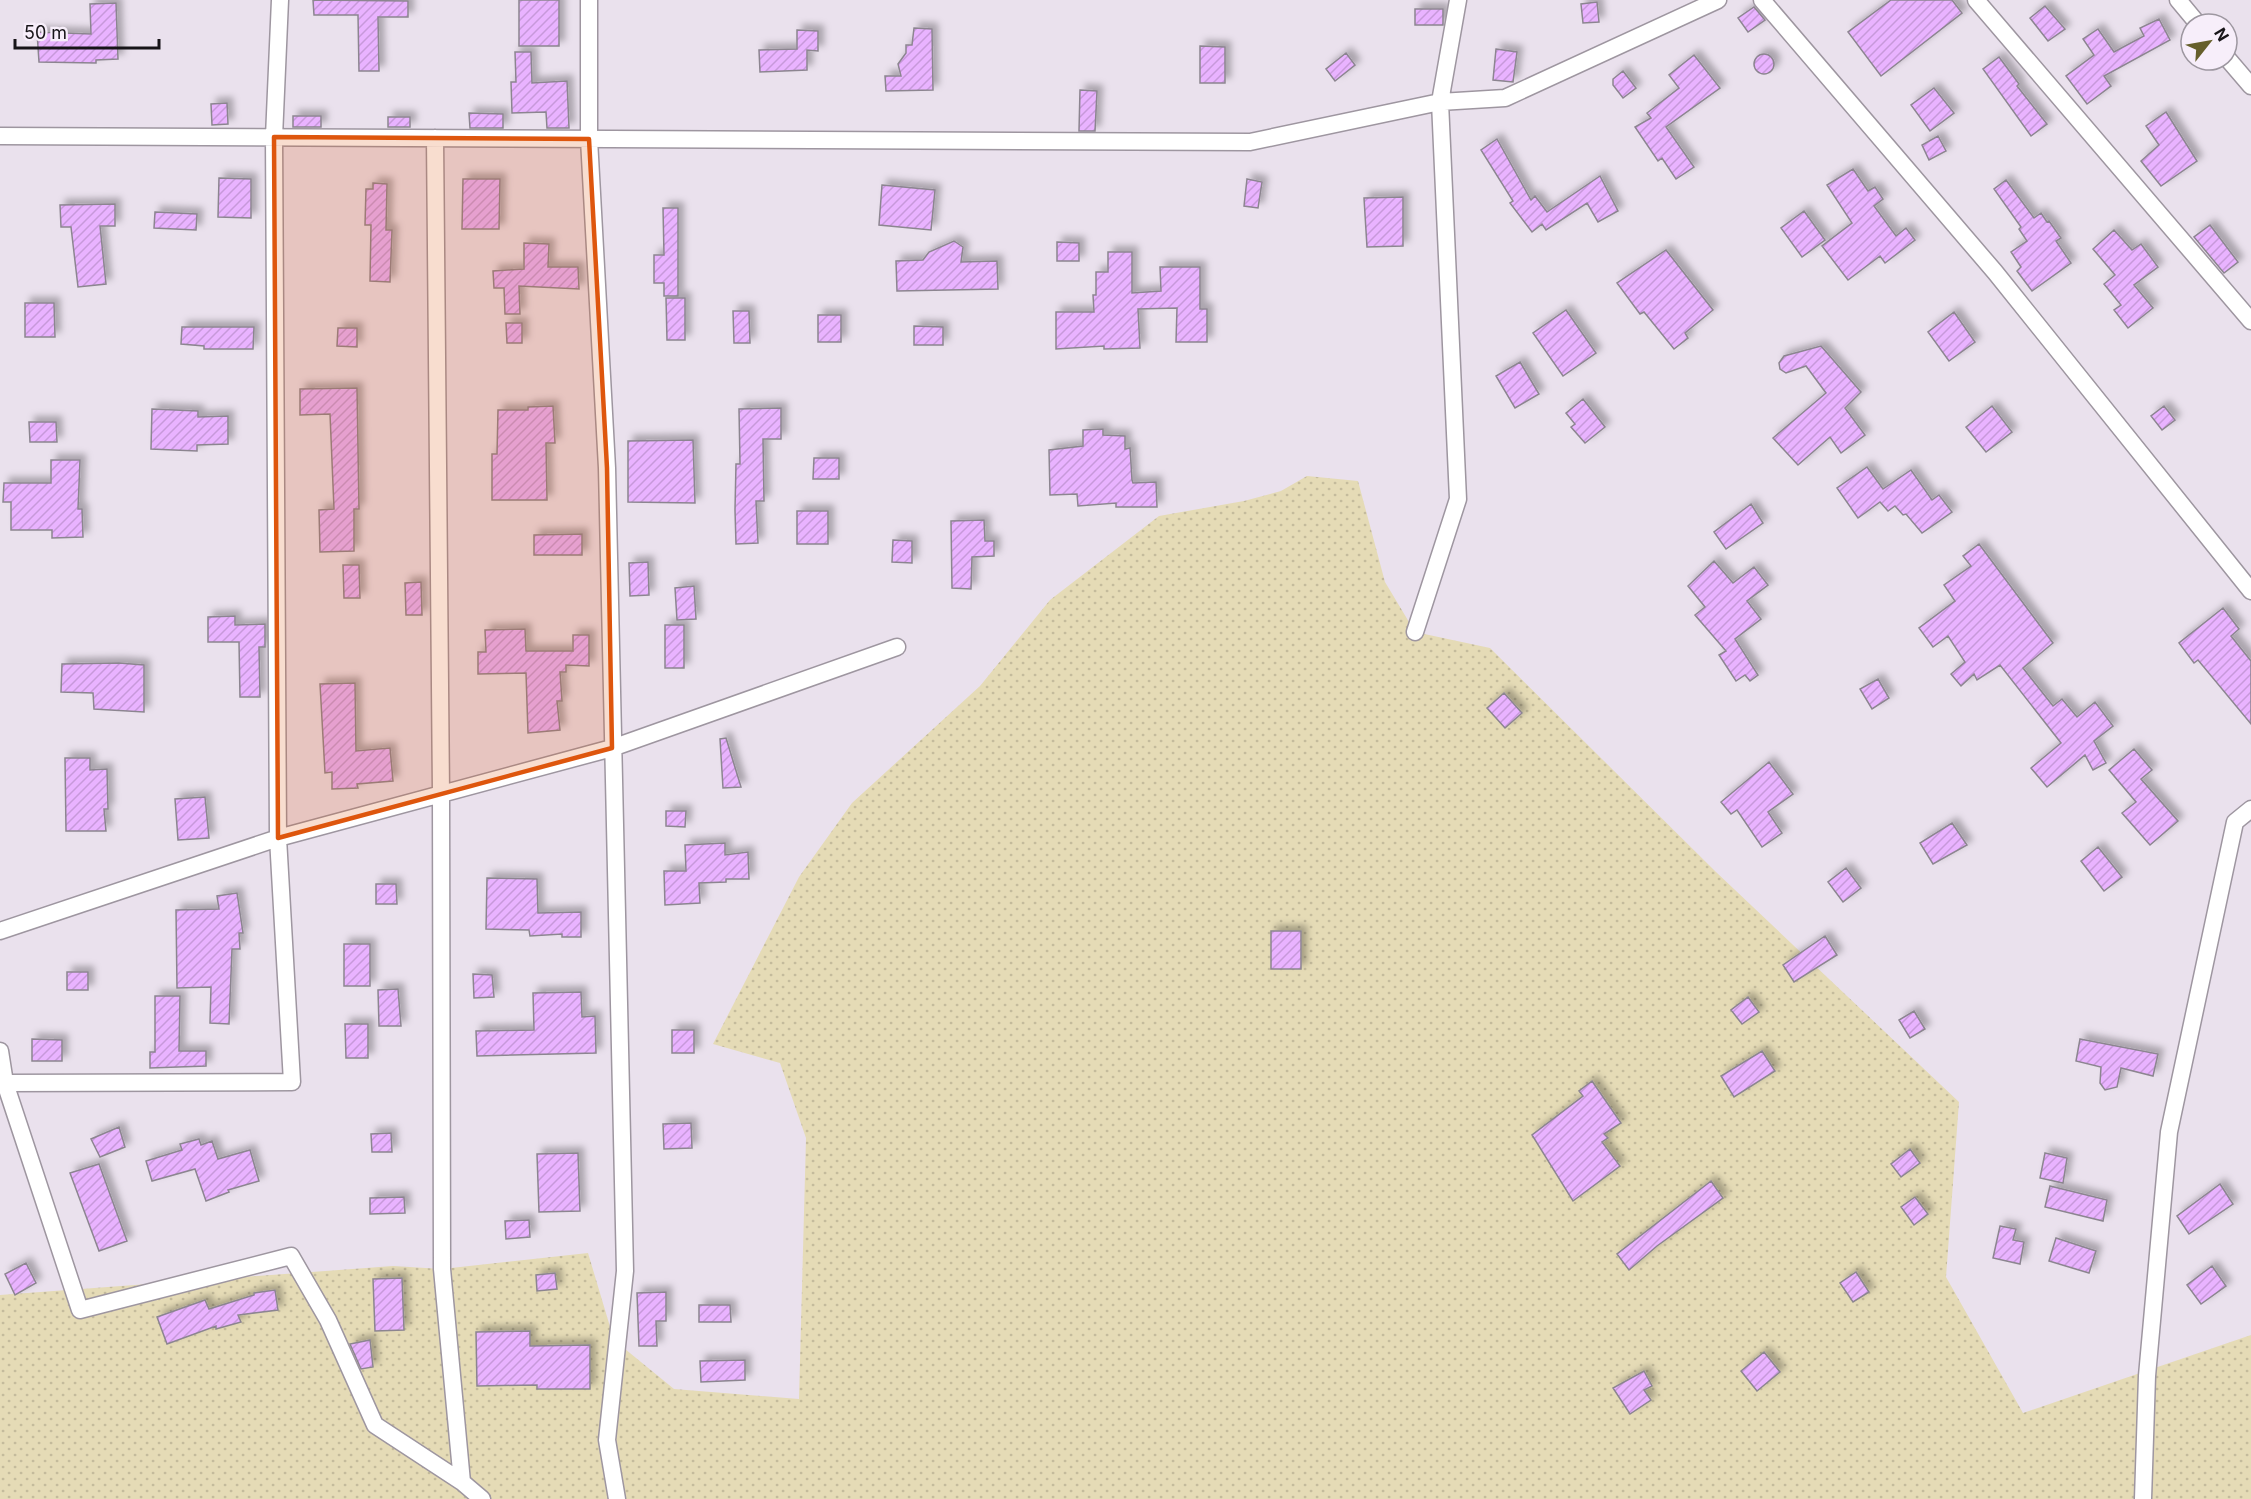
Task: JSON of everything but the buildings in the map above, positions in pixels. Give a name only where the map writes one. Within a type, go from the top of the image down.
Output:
[{"type":"street","points":[[2,1083],[292,1082],[279,838],[274,137],[280,0]]},
{"type":"street","points":[[589,0],[589,139],[607,468],[625,1271],[607,1440],[617,1499]]},
{"type":"street","points":[[1415,632],[1458,499],[1440,102],[1458,0]]},
{"type":"street","points":[[0,136],[1250,142],[1440,102],[1505,98],[1718,0]]},
{"type":"street","points":[[1762,0],[1995,272],[2251,591]]},
{"type":"street","points":[[1976,0],[2251,321]]},
{"type":"street","points":[[2178,0],[2188,12]]},
{"type":"street","points":[[2239,72],[2251,86]]},
{"type":"street","points":[[435,138],[441,794],[442,1269],[462,1482]]},
{"type":"street","points":[[0,931],[279,838],[612,748],[897,647]]},
{"type":"street","points":[[2143,1499],[2147,1376],[2169,1132],[2235,822],[2251,809]]},
{"type":"street","points":[[0,1051],[2,1083],[80,1310],[291,1256],[328,1320],[375,1425],[462,1482],[482,1499]]},
{"type":"highlighted area","points":[[274,137],[589,139],[607,468],[612,748],[278,838]]},
{"type":"sand","points":[[1307,476],[1358,481],[1385,582],[1415,632],[1490,648],[1716,872],[1959,1102],[1946,1277],[2023,1413],[2251,1335],[2251,1499],[0,1499],[0,1295],[393,1266],[442,1269],[588,1253],[614,1340],[674,1389],[799,1399],[806,1138],[780,1063],[713,1044],[799,877],[852,803],[980,686],[1050,600],[1159,516],[1244,501],[1281,491]]}]
